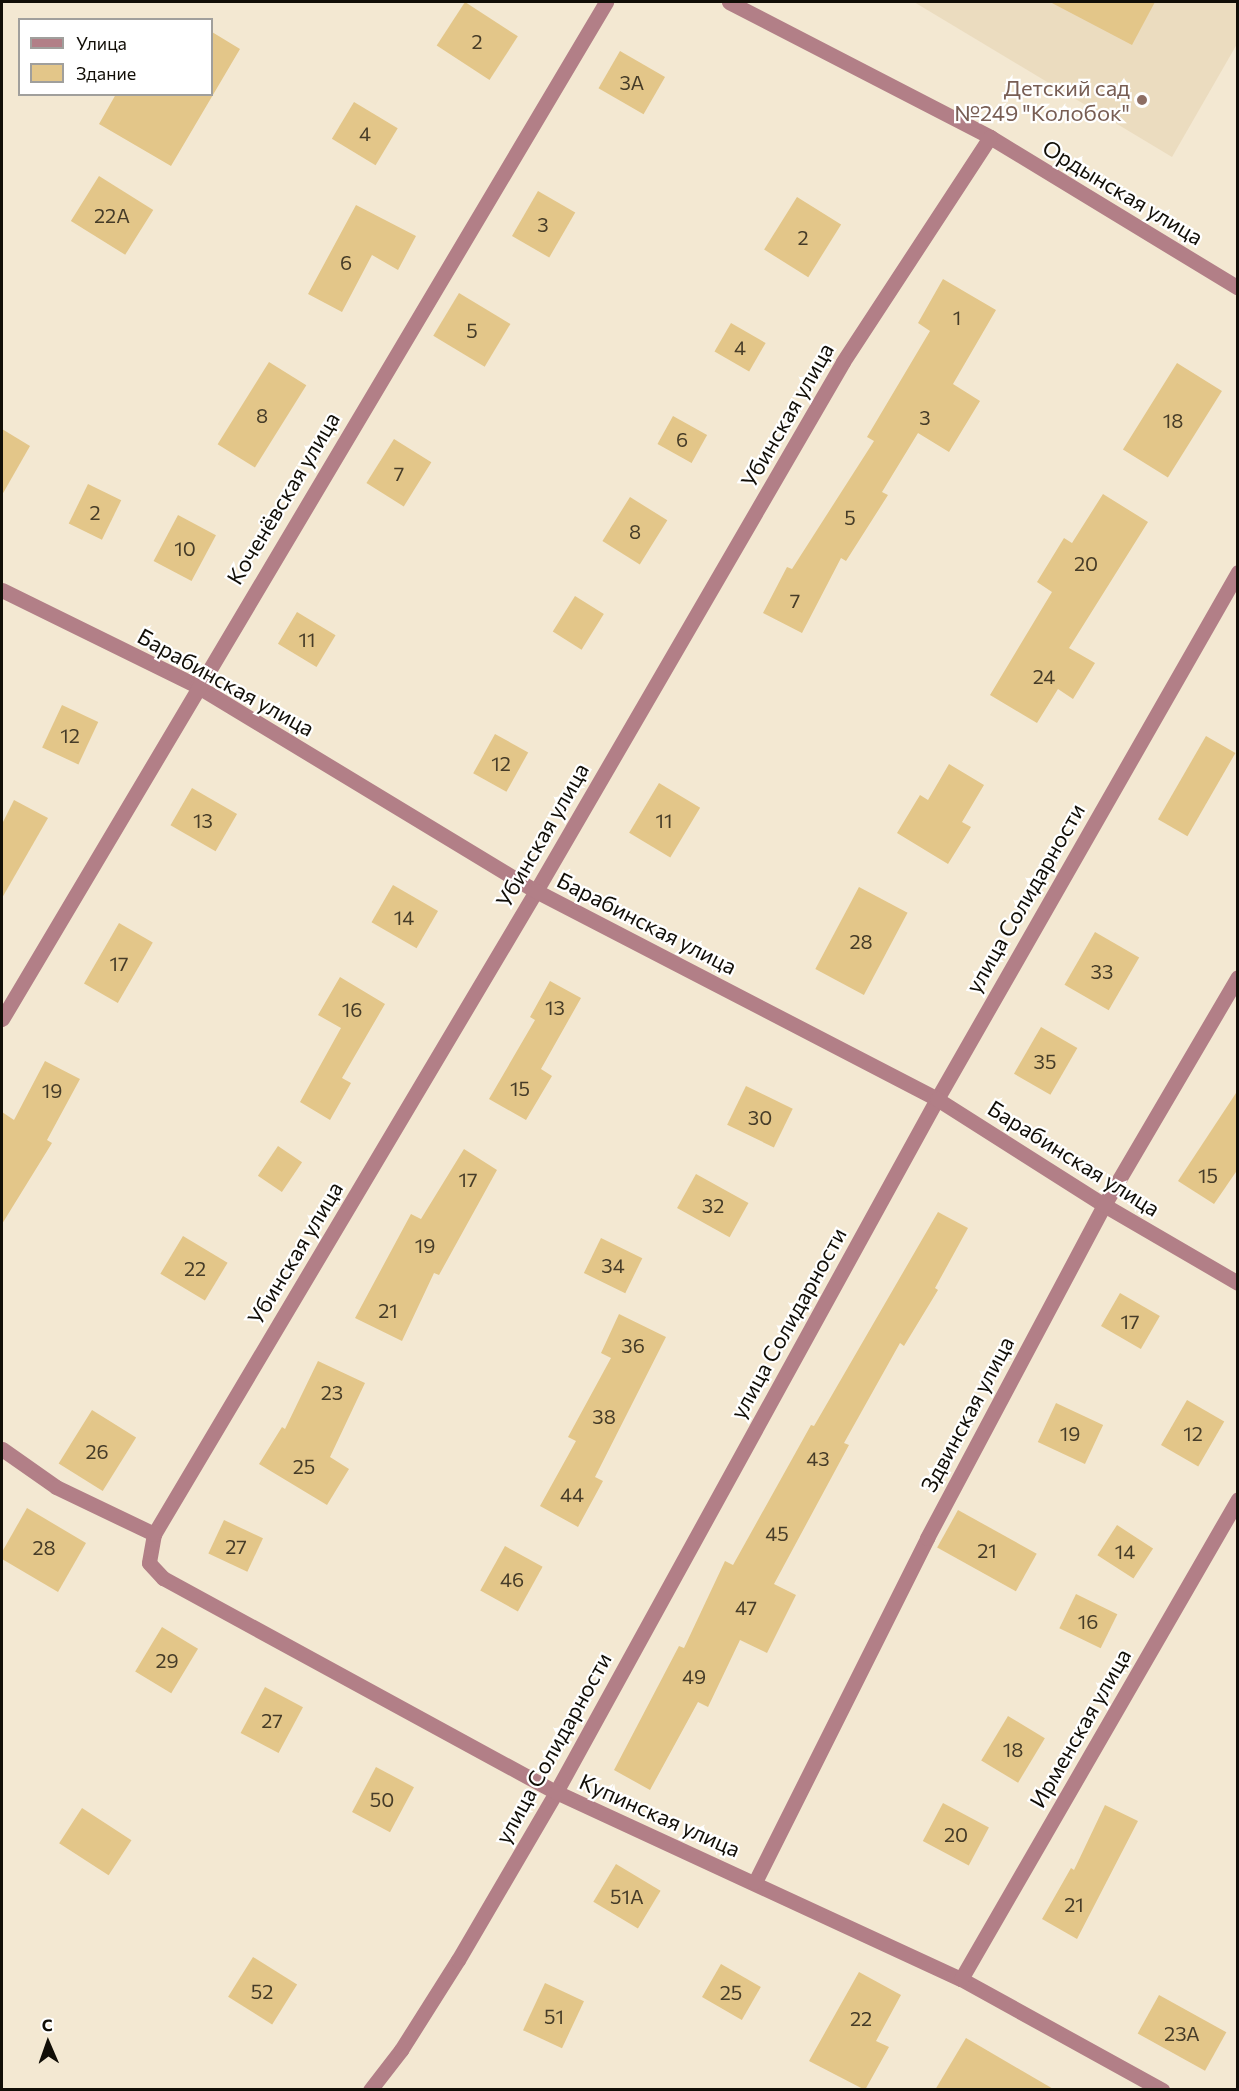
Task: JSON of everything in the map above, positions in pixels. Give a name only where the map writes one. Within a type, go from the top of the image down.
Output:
[{"type":"street","name":"Коченёвская улица","points":[[2,1019],[197,686],[606,2]]},
{"type":"street","name":"Ордынская улица","points":[[729,2],[990,137],[1238,288]]},
{"type":"street","name":"Убинская улица","points":[[149,1563],[154,1534],[536,891],[843,362],[990,137]]},
{"type":"street","name":"улица Солидарности","points":[[370,2090],[401,2050],[458,1960],[556,1792],[937,1099],[1238,572]]},
{"type":"street","name":"Барабинская улица","points":[[2,590],[197,686],[536,891],[937,1099],[1104,1205],[1238,1283]]},
{"type":"street","name":"Здвинская улица","points":[[755,1882],[927,1538],[1104,1205],[1238,977]]},
{"type":"street","points":[[2,1449],[56,1487],[154,1534]]},
{"type":"street","name":"Ирменская улица","points":[[961,1979],[1238,1498]]},
{"type":"street","name":"Купинская улица","points":[[149,1563],[163,1578],[556,1792],[961,1979],[1162,2090]]},
{"type":"shaded area","name":"Детский сад №249 \"Колобок\"","points":[[914,2],[1237,2],[1237,44],[1172,157]]},
{"type":"building","points":[[465,2],[518,36],[490,80],[437,46]]},
{"type":"building","points":[[1050,2],[1155,2],[1132,45]]},
{"type":"building","points":[[213,33],[240,49],[213,95]]},
{"type":"building","points":[[620,51],[665,77],[644,114],[598,88]]},
{"type":"building","points":[[115,96],[212,96],[171,166],[99,124]]},
{"type":"building","points":[[354,102],[398,128],[376,165],[332,139]]},
{"type":"building","points":[[99,176],[153,210],[125,255],[71,221]]},
{"type":"building","points":[[538,191],[575,212],[549,258],[512,236]]},
{"type":"building","points":[[797,197],[841,225],[808,277],[764,250]]},
{"type":"building","points":[[356,205],[416,236],[398,270],[372,255],[342,312],[308,294]]},
{"type":"building","points":[[943,279],[996,310],[953,384],[980,401],[949,452],[918,433],[882,492],[888,495],[846,561],[841,558],[802,633],[763,613],[787,567],[792,569],[874,441],[867,437],[930,331],[918,323]]},
{"type":"building","points":[[459,293],[510,324],[485,367],[433,336]]},
{"type":"building","points":[[731,323],[766,343],[749,372],[714,352]]},
{"type":"building","points":[[269,362],[306,385],[255,468],[218,444]]},
{"type":"building","points":[[1177,363],[1222,391],[1168,478],[1123,450]]},
{"type":"building","points":[[673,416],[707,435],[692,463],[657,444]]},
{"type":"building","points":[[2,429],[30,446],[2,495]]},
{"type":"building","points":[[394,439],[431,462],[404,506],[366,483]]},
{"type":"building","points":[[88,484],[121,500],[102,540],[69,524]]},
{"type":"building","points":[[1103,494],[1148,522],[1069,648],[1095,663],[1073,699],[1058,689],[1037,723],[990,695],[1052,592],[1037,582],[1064,538],[1072,543]]},
{"type":"building","points":[[630,497],[667,520],[640,564],[602,541]]},
{"type":"building","points":[[178,515],[216,535],[192,581],[154,561]]},
{"type":"building","points":[[575,596],[604,614],[582,650],[553,632]]},
{"type":"building","points":[[297,612],[336,635],[317,667],[278,644]]},
{"type":"building","points":[[62,705],[98,722],[78,765],[42,748]]},
{"type":"building","points":[[495,734],[528,752],[506,792],[473,773]]},
{"type":"building","points":[[1206,736],[1235,753],[1187,836],[1158,819]]},
{"type":"building","points":[[949,764],[984,785],[962,822],[971,827],[948,864],[897,833],[920,795],[928,800]]},
{"type":"building","points":[[659,783],[700,808],[670,857],[629,833]]},
{"type":"building","points":[[192,788],[237,814],[216,851],[170,825]]},
{"type":"building","points":[[14,800],[48,818],[2,898],[2,824]]},
{"type":"building","points":[[393,885],[438,911],[417,948],[372,922]]},
{"type":"building","points":[[859,887],[908,913],[864,995],[815,969]]},
{"type":"building","points":[[119,923],[153,942],[118,1003],[84,984]]},
{"type":"building","points":[[1095,932],[1139,958],[1109,1010],[1064,985]]},
{"type":"building","points":[[340,977],[385,1004],[342,1078],[351,1083],[330,1120],[300,1102],[341,1028],[318,1015]]},
{"type":"building","points":[[550,981],[581,998],[541,1069],[552,1076],[526,1120],[489,1099],[535,1020],[530,1017]]},
{"type":"building","points":[[1041,1027],[1077,1048],[1050,1095],[1014,1074]]},
{"type":"building","points":[[45,1061],[80,1079],[47,1140],[52,1143],[2,1224],[2,1112],[14,1120]]},
{"type":"building","points":[[746,1086],[793,1109],[774,1147],[727,1125]]},
{"type":"building","points":[[1238,1090],[1238,1169],[1214,1204],[1178,1181]]},
{"type":"building","points":[[278,1146],[302,1162],[282,1192],[258,1176]]},
{"type":"building","points":[[464,1149],[497,1170],[439,1275],[434,1273],[402,1341],[355,1318],[411,1214],[421,1219]]},
{"type":"building","points":[[696,1174],[748,1203],[730,1237],[677,1208]]},
{"type":"building","points":[[938,1212],[968,1228],[935,1288],[938,1290],[904,1346],[900,1343],[844,1443],[849,1445],[774,1584],[796,1595],[767,1653],[740,1640],[708,1707],[698,1702],[650,1790],[614,1770],[679,1646],[684,1648],[725,1561],[733,1565],[811,1425],[814,1426]]},
{"type":"building","points":[[183,1236],[228,1263],[205,1300],[160,1274]]},
{"type":"building","points":[[601,1238],[642,1258],[625,1293],[584,1273]]},
{"type":"building","points":[[1120,1293],[1160,1316],[1141,1349],[1101,1326]]},
{"type":"building","points":[[619,1314],[666,1337],[595,1477],[603,1481],[578,1527],[540,1506],[576,1441],[568,1437],[611,1358],[601,1353]]},
{"type":"building","points":[[318,1361],[365,1383],[330,1457],[349,1469],[327,1505],[259,1464],[282,1427],[285,1429]]},
{"type":"building","points":[[1187,1400],[1224,1422],[1198,1467],[1161,1445]]},
{"type":"building","points":[[1056,1403],[1103,1425],[1085,1464],[1038,1442]]},
{"type":"building","points":[[92,1410],[136,1438],[103,1491],[59,1463]]},
{"type":"building","points":[[27,1508],[86,1543],[58,1592],[2,1559],[2,1552]]},
{"type":"building","points":[[958,1510],[1037,1554],[1016,1591],[937,1548]]},
{"type":"building","points":[[224,1520],[263,1538],[247,1572],[208,1554]]},
{"type":"building","points":[[1117,1525],[1153,1548],[1133,1579],[1097,1555]]},
{"type":"building","points":[[505,1546],[543,1567],[518,1611],[480,1591]]},
{"type":"building","points":[[1076,1594],[1117,1614],[1101,1648],[1059,1628]]},
{"type":"building","points":[[162,1627],[198,1649],[171,1693],[135,1672]]},
{"type":"building","points":[[265,1687],[303,1707],[279,1753],[241,1733]]},
{"type":"building","points":[[1008,1716],[1045,1738],[1018,1783],[981,1761]]},
{"type":"building","points":[[376,1767],[414,1787],[390,1832],[352,1812]]},
{"type":"building","points":[[943,1803],[989,1827],[969,1865],[923,1841]]},
{"type":"building","points":[[1105,1805],[1138,1821],[1077,1939],[1042,1919],[1071,1868],[1074,1870]]},
{"type":"building","points":[[82,1808],[131,1840],[109,1875],[59,1843]]},
{"type":"building","points":[[616,1864],[661,1891],[638,1928],[593,1902]]},
{"type":"building","points":[[253,1957],[297,1985],[272,2024],[228,1997]]},
{"type":"building","points":[[721,1964],[761,1987],[742,2020],[702,1997]]},
{"type":"building","points":[[859,1972],[901,1995],[876,2041],[889,2047],[865,2090],[809,2061]]},
{"type":"building","points":[[545,1983],[584,2001],[562,2048],[523,2030]]},
{"type":"building","points":[[1159,1995],[1226,2032],[1205,2071],[1138,2033]]},
{"type":"building","points":[[966,2038],[1055,2090],[935,2090]]},
{"type":"place","name":"Детский сад №249 \"Колобок\"","points":[[1142,100]]}]
